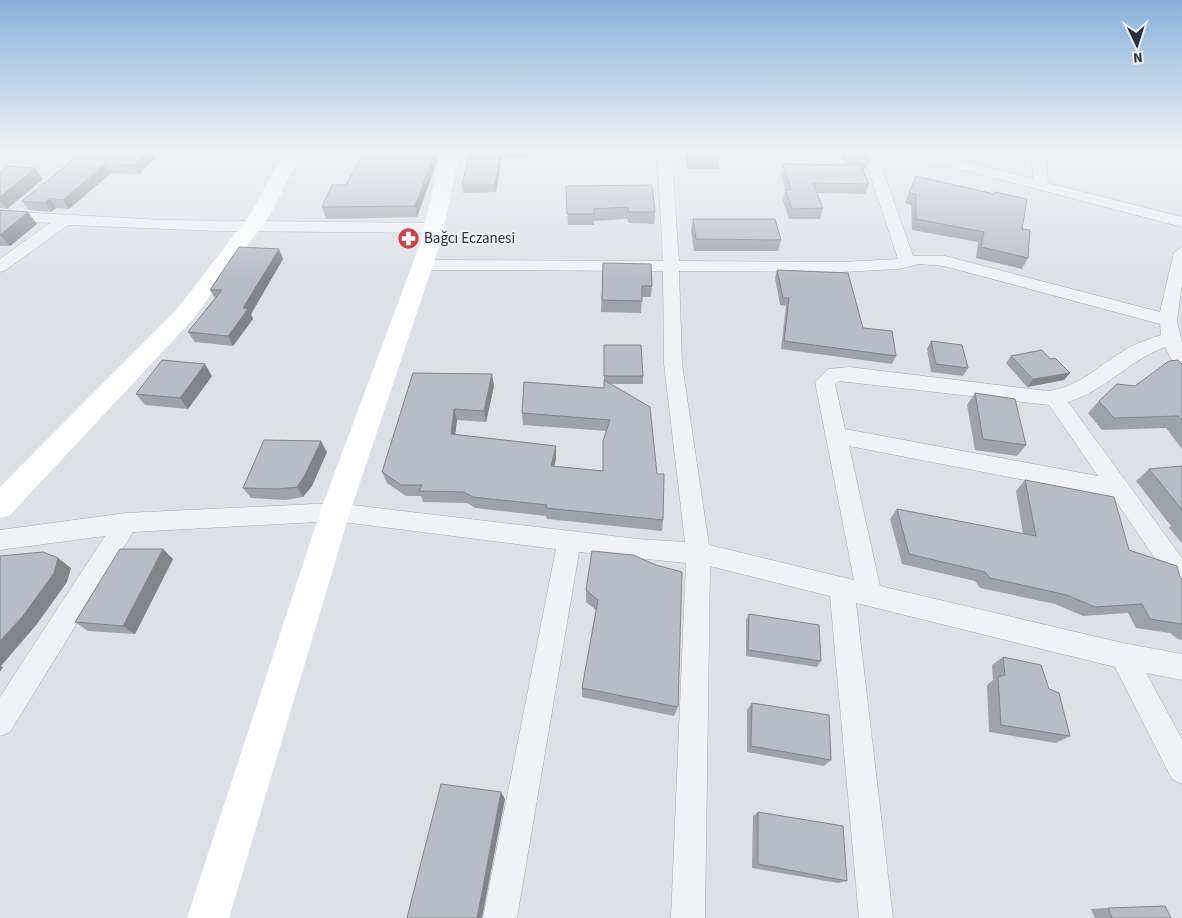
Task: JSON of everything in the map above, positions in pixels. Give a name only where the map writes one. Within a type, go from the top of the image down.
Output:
[{"type":"street","points":[[0,506],[185,314],[260,215],[271,194]]},
{"type":"street","points":[[208,918],[335,512],[422,265],[434,228],[442,194]]},
{"type":"street","points":[[667,194],[671,266],[672,364],[698,554],[688,918]]},
{"type":"street","points":[[883,194],[907,262]]},
{"type":"street","points":[[1072,194],[1182,222]]},
{"type":"street","points":[[5,215],[24,204]]},
{"type":"street","points":[[5,215],[65,220],[251,227],[434,228]]},
{"type":"street","points":[[0,267],[65,220]]},
{"type":"street","points":[[1182,252],[1172,318],[1182,361]]},
{"type":"street","points":[[422,265],[842,267],[907,262],[919,259],[945,262],[1172,318]]},
{"type":"street","points":[[870,596],[825,382],[835,374],[1066,397],[1086,388],[1133,353],[1172,318]]},
{"type":"street","points":[[1054,397],[1182,577]]},
{"type":"street","points":[[835,435],[1119,489]]},
{"type":"street","points":[[0,540],[126,523],[335,512],[698,554],[1123,656],[1182,667]]},
{"type":"street","points":[[0,722],[126,523]]},
{"type":"street","points":[[500,918],[569,540]]},
{"type":"street","points":[[842,589],[876,918]]},
{"type":"street","points":[[1123,656],[1182,769]]},
{"type":"building","points":[[31,194],[70,194],[63,200],[50,198],[45,203],[22,201]]},
{"type":"building","points":[[328,194],[419,194],[415,206],[322,207]]},
{"type":"building","points":[[566,194],[653,194],[655,212],[629,212],[628,207],[593,209],[594,214],[567,214]]},
{"type":"building","points":[[786,194],[817,194],[823,208],[792,209]]},
{"type":"building","points":[[916,194],[1003,194],[1027,199],[1022,229],[1030,230],[1028,258],[981,247],[984,232],[916,219]]},
{"type":"building","points":[[0,210],[28,212],[0,235]]},
{"type":"building","points":[[693,219],[775,219],[781,240],[696,239]]},
{"type":"building","points":[[239,247],[279,249],[243,308],[248,309],[228,336],[188,332],[222,290],[210,290]]},
{"type":"building","points":[[603,263],[651,264],[652,286],[642,286],[642,301],[602,300]]},
{"type":"building","points":[[777,270],[848,273],[863,328],[892,331],[896,356],[784,341],[789,298],[783,298]]},
{"type":"building","points":[[931,341],[962,345],[968,368],[936,364]]},
{"type":"building","points":[[604,345],[641,345],[643,376],[604,376]]},
{"type":"building","points":[[1042,350],[1050,359],[1055,358],[1070,373],[1033,379],[1011,356]]},
{"type":"building","points":[[162,360],[205,364],[180,398],[136,394]]},
{"type":"building","points":[[1178,360],[1182,364],[1182,420],[1178,416],[1114,418],[1099,401],[1117,384],[1135,386],[1169,361]]},
{"type":"building","points":[[413,373],[492,374],[484,411],[454,409],[451,434],[556,446],[551,466],[603,471],[603,441],[610,420],[522,413],[524,382],[604,388],[604,380],[650,407],[657,474],[664,474],[663,520],[546,508],[547,505],[473,497],[464,492],[419,491],[422,485],[401,485],[382,472]]},
{"type":"building","points":[[975,393],[1015,399],[1026,445],[983,439]]},
{"type":"building","points":[[264,440],[321,441],[305,475],[297,487],[279,489],[243,488]]},
{"type":"building","points":[[1182,466],[1182,510],[1149,469]]},
{"type":"building","points":[[1025,480],[1114,497],[1129,550],[1177,566],[1182,579],[1182,624],[1150,619],[1142,604],[1095,607],[1067,595],[990,578],[985,572],[909,554],[897,509],[1036,536]]},
{"type":"building","points":[[120,549],[163,549],[123,626],[75,622]]},
{"type":"building","points":[[592,551],[633,555],[656,565],[682,572],[678,707],[582,688],[598,600],[586,590]]},
{"type":"building","points":[[43,552],[58,558],[54,573],[23,616],[0,641],[0,556]]},
{"type":"building","points":[[749,614],[819,625],[821,661],[748,650]]},
{"type":"building","points":[[1003,657],[1041,665],[1049,689],[1059,693],[1070,736],[1001,725],[998,677],[1005,675]]},
{"type":"building","points":[[752,703],[829,715],[831,760],[751,746]]},
{"type":"building","points":[[441,784],[501,792],[477,918],[407,918]]},
{"type":"building","points":[[758,812],[843,826],[847,881],[758,864]]},
{"type":"building","points":[[1165,906],[1171,918],[1112,918],[1108,908]]},
{"type":"place","name":"Bağcı Eczanesi","points":[[408,238]]}]
